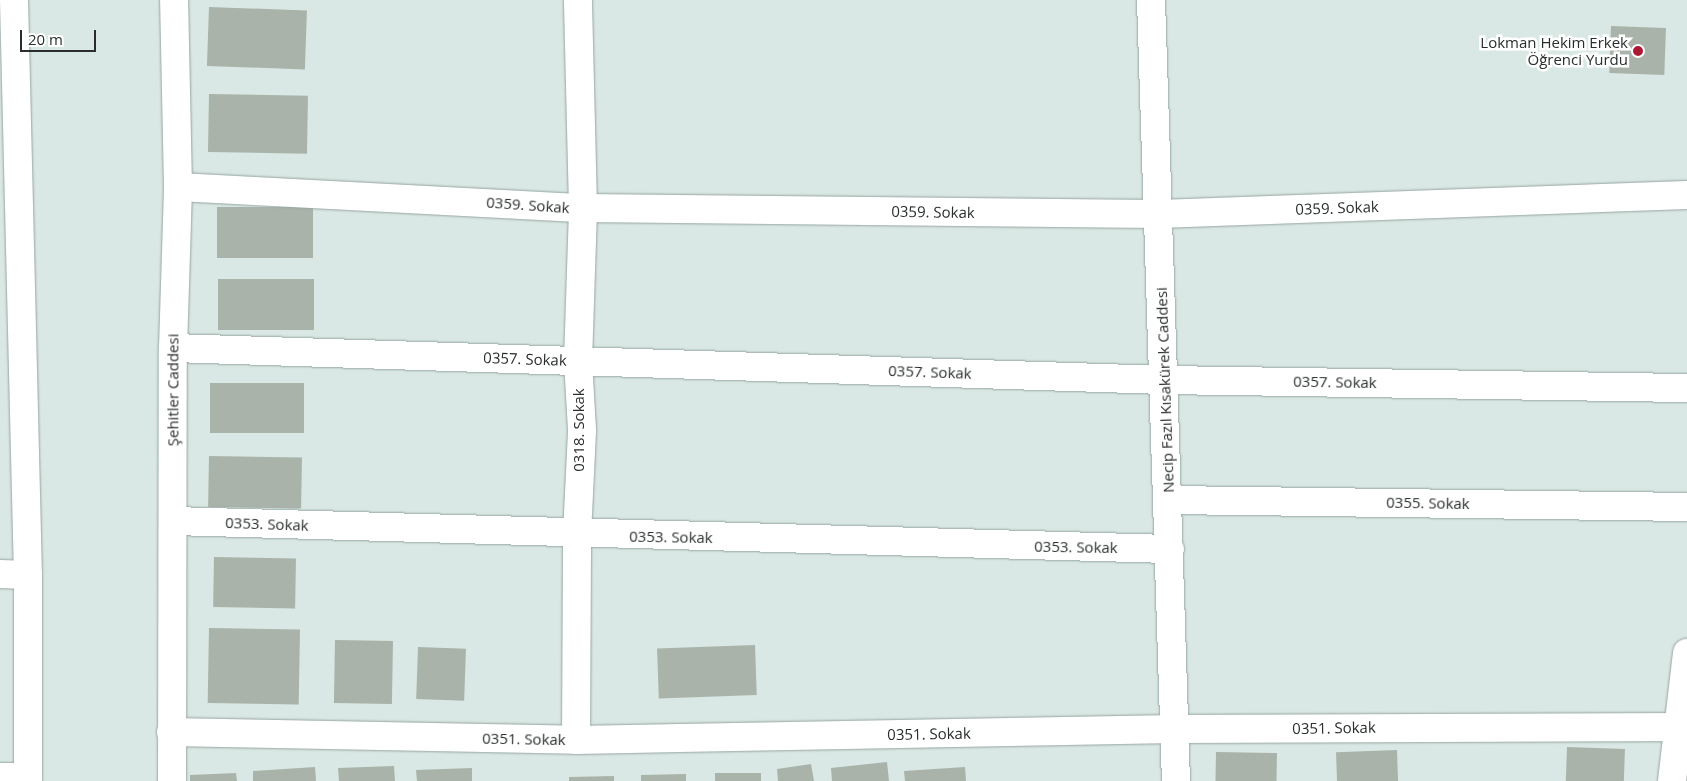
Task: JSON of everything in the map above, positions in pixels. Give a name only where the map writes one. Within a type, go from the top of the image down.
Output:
[{"type":"street","points":[[0,777],[28,779],[28,575],[10,266],[14,0]]},
{"type":"street","name":"Şehitler Caddesi","points":[[172,781],[173,348],[178,187],[174,0]]},
{"type":"street","name":"0318. Sokak","points":[[576,740],[577,534],[582,430],[578,361],[583,208],[578,0]]},
{"type":"street","name":"Necip Fazıl Kısakürek Caddesi","points":[[1151,0],[1169,500],[1176,781]]},
{"type":"street","name":"0359. Sokak","points":[[178,187],[583,208],[1159,214],[1687,195]]},
{"type":"street","name":"0357. Sokak","points":[[173,348],[1164,380],[1687,388]]},
{"type":"street","name":"0355. Sokak","points":[[1169,500],[1687,507]]},
{"type":"street","name":"0353. Sokak","points":[[173,521],[577,534],[1170,549]]},
{"type":"street","points":[[0,574],[28,575]]},
{"type":"street","points":[[1672,781],[1683,725],[1687,653]]},
{"type":"street","name":"0351. Sokak","points":[[171,732],[576,740],[1175,730],[1683,725]]},
{"type":"building","points":[[209,7],[307,10],[305,69],[207,66]]},
{"type":"building","name":"Lokman Hekim Erkek Öğrenci Yurdu","points":[[1611,26],[1666,28],[1664,75],[1609,73]]},
{"type":"building","points":[[209,94],[308,96],[307,154],[208,152]]},
{"type":"building","points":[[217,207],[313,207],[313,258],[217,258]]},
{"type":"building","points":[[218,279],[314,279],[314,330],[218,330]]},
{"type":"building","points":[[210,383],[304,383],[304,433],[210,433]]},
{"type":"building","points":[[209,456],[302,458],[301,509],[208,507]]},
{"type":"building","points":[[214,557],[296,558],[295,608],[213,607]]},
{"type":"building","points":[[209,628],[300,630],[299,705],[208,703]]},
{"type":"building","points":[[335,640],[393,641],[392,704],[334,703]]},
{"type":"building","points":[[755,645],[757,695],[659,698],[657,648]]},
{"type":"building","points":[[418,647],[466,649],[464,701],[416,699]]},
{"type":"building","points":[[1567,747],[1625,749],[1624,781],[1566,781]]},
{"type":"building","points":[[1397,750],[1398,781],[1337,781],[1336,752]]},
{"type":"building","points":[[1216,752],[1277,753],[1277,781],[1215,781]]},
{"type":"building","points":[[887,762],[889,781],[832,781],[831,768]]},
{"type":"building","points":[[811,764],[814,781],[778,781],[777,769]]},
{"type":"building","points":[[394,766],[395,781],[339,781],[338,768]]},
{"type":"building","points":[[315,767],[316,781],[253,781],[253,771]]},
{"type":"building","points":[[965,767],[966,781],[905,781],[904,771]]},
{"type":"building","points":[[472,768],[472,781],[417,781],[416,770]]},
{"type":"building","points":[[236,773],[237,781],[190,781],[190,775]]},
{"type":"building","points":[[715,773],[761,773],[761,781],[715,781]]},
{"type":"building","points":[[686,774],[686,781],[641,781],[641,775]]},
{"type":"building","points":[[614,776],[614,781],[569,781],[569,777]]},
{"type":"place","name":"Lokman Hekim Erkek Öğrenci Yurdu","points":[[1638,51]]}]
